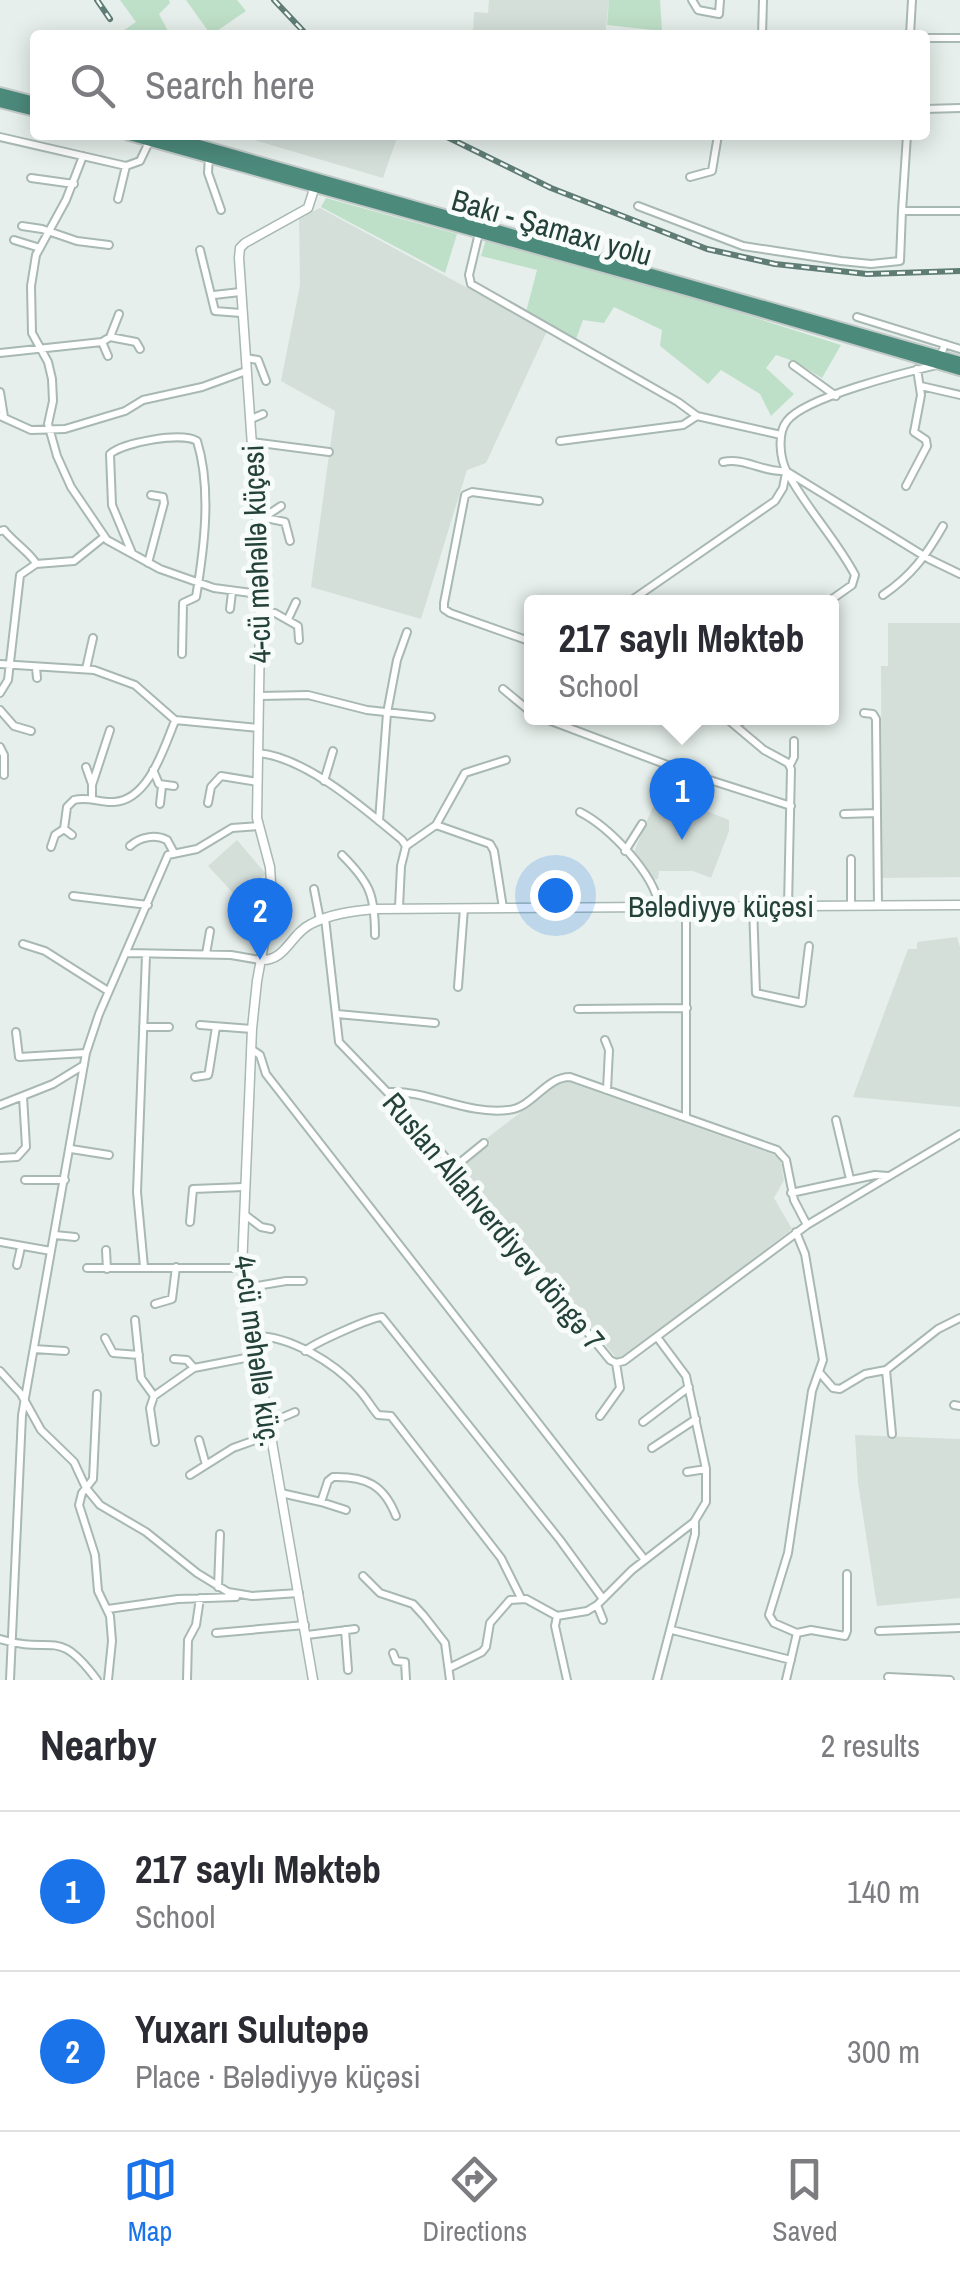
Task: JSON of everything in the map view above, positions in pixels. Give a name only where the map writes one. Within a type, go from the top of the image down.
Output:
[{"type":"highway","points":[[0,93],[30,101]]},
{"type":"highway","points":[[0,102],[30,110]]},
{"type":"highway","name":"Bakı - Şamaxı yolu","points":[[150,140],[940,360],[960,362]]},
{"type":"highway","name":"Bakı - Şamaxı yolu","points":[[182,140],[608,259],[940,360],[960,370]]},
{"type":"street","points":[[692,0],[698,10],[719,14],[720,0]]},
{"type":"street","points":[[762,30],[763,0]]},
{"type":"street","points":[[910,30],[912,0]]},
{"type":"street","points":[[930,38],[960,38]]},
{"type":"street","points":[[930,110],[960,108]]},
{"type":"street","points":[[0,137],[126,166],[140,161],[150,140]]},
{"type":"street","points":[[690,177],[712,170],[717,140]]},
{"type":"street","points":[[638,206],[743,246],[872,264],[900,261],[907,140]]},
{"type":"street","points":[[83,156],[74,184],[40,248],[32,275],[30,313],[32,333],[51,370],[54,392],[49,430],[71,486],[104,537],[148,564],[232,592],[260,594]]},
{"type":"street","points":[[209,156],[208,173],[221,210]]},
{"type":"street","points":[[118,199],[126,166]]},
{"type":"street","points":[[31,178],[74,184]]},
{"type":"street","name":"4-cü məhəllə küçesi","points":[[260,960],[272,889],[258,826],[262,518],[244,358],[240,248],[308,208],[315,186]]},
{"type":"street","points":[[902,211],[960,211]]},
{"type":"street","points":[[22,226],[109,246]]},
{"type":"street","points":[[479,233],[469,275],[471,284],[697,416],[782,435]]},
{"type":"street","points":[[14,240],[40,248]]},
{"type":"street","points":[[200,250],[216,311],[241,313]]},
{"type":"street","points":[[214,295],[240,292]]},
{"type":"street","points":[[0,353],[102,342],[110,336],[120,314]]},
{"type":"street","points":[[857,317],[960,349]]},
{"type":"street","points":[[110,336],[136,342],[140,349]]},
{"type":"street","points":[[102,342],[108,356]]},
{"type":"street","points":[[638,595],[775,500],[783,488],[786,471],[782,435],[786,422],[795,414],[940,360],[944,344]]},
{"type":"street","points":[[244,358],[256,358],[266,382]]},
{"type":"street","points":[[793,365],[836,396]]},
{"type":"street","points":[[906,486],[927,446],[926,440],[914,432],[921,386],[917,369]]},
{"type":"street","points":[[0,392],[2,416],[31,430],[49,430],[88,423],[125,411],[143,400],[202,388],[246,371]]},
{"type":"street","points":[[921,386],[960,395]]},
{"type":"street","points":[[251,419],[263,414]]},
{"type":"street","points":[[560,441],[682,424],[697,416]]},
{"type":"street","points":[[132,554],[112,504],[110,454],[117,448],[154,440],[192,438],[197,442],[202,462],[204,539],[196,596],[183,603],[182,654]]},
{"type":"street","points":[[252,442],[329,452]]},
{"type":"street","points":[[723,462],[740,460],[766,470],[786,471],[960,574]]},
{"type":"street","points":[[786,471],[854,575],[852,584],[837,595]]},
{"type":"street","points":[[524,639],[450,613],[444,609],[444,603],[468,493],[539,501]]},
{"type":"street","points":[[148,564],[164,503],[163,496],[151,495]]},
{"type":"street","points":[[262,518],[281,506]]},
{"type":"street","points":[[262,518],[285,522],[290,541]]},
{"type":"street","points":[[4,519],[2,530],[33,556],[36,564]]},
{"type":"street","points":[[883,596],[926,557],[943,526]]},
{"type":"street","points":[[0,693],[7,683],[4,665],[19,608],[20,575],[36,564],[74,561],[104,537]]},
{"type":"street","points":[[230,609],[232,592]]},
{"type":"street","points":[[288,619],[296,602]]},
{"type":"street","points":[[260,612],[288,619],[301,630],[299,640]]},
{"type":"street","points":[[379,821],[386,712],[396,660],[408,632]]},
{"type":"street","points":[[86,669],[93,638]]},
{"type":"street","points":[[4,665],[86,669],[128,680],[175,720],[259,728]]},
{"type":"street","points":[[36,668],[38,678]]},
{"type":"street","points":[[503,689],[524,706]]},
{"type":"street","points":[[259,696],[308,695],[431,718]]},
{"type":"street","points":[[0,710],[14,726],[31,731]]},
{"type":"street","points":[[864,713],[873,714],[876,719],[878,906]]},
{"type":"street","points":[[51,847],[55,834],[64,828],[70,803],[92,797],[106,802],[123,800],[136,792],[153,770],[175,720]]},
{"type":"street","points":[[560,725],[690,774],[791,806]]},
{"type":"street","points":[[739,725],[757,744],[790,766]]},
{"type":"street","points":[[92,797],[92,785],[110,730]]},
{"type":"street","points":[[788,906],[790,766],[794,741]]},
{"type":"street","points":[[0,748],[4,775]]},
{"type":"street","points":[[324,781],[332,751]]},
{"type":"street","points":[[258,753],[273,755],[324,781],[406,846]]},
{"type":"street","points":[[399,908],[406,846],[436,826],[465,772],[506,760]]},
{"type":"street","points":[[86,767],[92,785]]},
{"type":"street","points":[[153,770],[162,786],[160,804]]},
{"type":"street","points":[[686,802],[690,774]]},
{"type":"street","points":[[208,803],[211,788],[221,776],[258,782]]},
{"type":"street","points":[[162,786],[174,786]]},
{"type":"street","points":[[580,812],[598,822],[626,852],[650,881],[659,906]]},
{"type":"street","points":[[844,814],[878,813]]},
{"type":"street","points":[[626,852],[642,824]]},
{"type":"street","points":[[10,1680],[24,1399],[86,1052],[164,861],[173,852],[197,849],[232,828],[258,826]]},
{"type":"street","points":[[436,826],[490,844],[503,908]]},
{"type":"street","points":[[64,828],[72,836]]},
{"type":"street","points":[[130,846],[142,839],[159,837],[168,840],[173,852]]},
{"type":"street","points":[[342,855],[368,883],[375,935]]},
{"type":"street","points":[[851,906],[852,859]]},
{"type":"street","points":[[269,920],[245,910],[242,898],[251,890],[272,889]]},
{"type":"street","name":"Ruslan Allahverdiyev döngə 7","points":[[314,889],[340,1042],[388,1092],[616,1363],[657,1337],[796,1232],[960,1134]]},
{"type":"street","points":[[73,896],[148,905]]},
{"type":"street","name":"Bələdiyyə küçəsi","points":[[260,960],[276,959],[299,932],[322,919],[374,909],[960,905]]},
{"type":"street","points":[[686,906],[686,1117]]},
{"type":"street","points":[[754,906],[756,993],[802,1003],[809,946]]},
{"type":"street","points":[[458,987],[464,908]]},
{"type":"street","points":[[206,954],[210,931]]},
{"type":"street","points":[[23,944],[45,951],[108,992]]},
{"type":"street","points":[[127,952],[260,960]]},
{"type":"street","points":[[144,1267],[137,1192],[146,955]]},
{"type":"street","name":"4-cü məhəllə küç.","points":[[260,960],[252,1029],[243,1288],[312,1680]]},
{"type":"street","points":[[578,1009],[687,1008]]},
{"type":"street","points":[[338,1014],[436,1023]]},
{"type":"street","points":[[200,1025],[252,1029]]},
{"type":"street","points":[[143,1027],[169,1027]]},
{"type":"street","points":[[195,1076],[208,1074],[216,1027]]},
{"type":"street","points":[[16,1032],[19,1057],[86,1052]]},
{"type":"street","points":[[605,1040],[609,1050],[607,1090]]},
{"type":"street","points":[[251,1049],[260,1055],[266,1074],[394,1241],[645,1560]]},
{"type":"street","points":[[0,1105],[85,1064]]},
{"type":"street","points":[[388,1092],[498,1111],[526,1104],[560,1078],[570,1078],[777,1150],[786,1160],[791,1192],[807,1225]]},
{"type":"street","points":[[0,1158],[17,1157],[26,1147],[23,1096]]},
{"type":"street","points":[[836,1120],[850,1179]]},
{"type":"street","points":[[452,1169],[484,1143]]},
{"type":"street","points":[[71,1149],[109,1155]]},
{"type":"street","points":[[791,1192],[880,1174],[889,1176]]},
{"type":"street","points":[[25,1180],[65,1180]]},
{"type":"street","points":[[190,1222],[193,1189],[244,1186]]},
{"type":"street","points":[[243,1214],[271,1229]]},
{"type":"street","points":[[796,1232],[805,1254],[823,1360],[812,1392],[788,1554],[769,1615],[774,1623],[796,1632],[846,1634],[847,1574]]},
{"type":"street","points":[[54,1235],[75,1237]]},
{"type":"street","points":[[0,1242],[52,1251]]},
{"type":"street","points":[[17,1265],[20,1247]]},
{"type":"street","points":[[106,1250],[107,1268]]},
{"type":"street","points":[[87,1268],[242,1268]]},
{"type":"street","points":[[155,1304],[172,1299],[176,1268]]},
{"type":"street","points":[[243,1288],[302,1281]]},
{"type":"street","points":[[306,1351],[322,1339],[346,1332],[372,1317],[382,1317],[560,1540],[600,1602],[603,1620]]},
{"type":"street","points":[[820,1372],[836,1390],[865,1374],[886,1370],[938,1329],[960,1318]]},
{"type":"street","points":[[135,1320],[142,1384],[154,1396]]},
{"type":"street","points":[[252,1336],[278,1339],[306,1351],[356,1387],[378,1415],[392,1416],[501,1558],[520,1598]]},
{"type":"street","points":[[450,1668],[486,1648],[490,1623],[510,1600],[520,1598],[557,1616],[587,1611],[694,1522],[706,1502],[706,1469],[696,1419],[682,1368],[657,1337]]},
{"type":"street","points":[[105,1338],[113,1353],[139,1354]]},
{"type":"street","points":[[34,1348],[65,1351]]},
{"type":"street","points":[[156,1442],[150,1408],[154,1396],[194,1368],[256,1356]]},
{"type":"street","points":[[174,1359],[187,1360],[194,1368]]},
{"type":"street","points":[[600,1416],[620,1388],[616,1363]]},
{"type":"street","points":[[886,1370],[892,1434]]},
{"type":"street","points":[[0,1371],[24,1399],[41,1430],[74,1462],[86,1488],[100,1505],[146,1532],[218,1586],[242,1596]]},
{"type":"street","points":[[642,1422],[689,1387]]},
{"type":"street","points":[[97,1394],[94,1473],[80,1498],[80,1512],[95,1555],[98,1591],[108,1609],[112,1641],[108,1680]]},
{"type":"street","points":[[268,1424],[295,1412]]},
{"type":"street","points":[[652,1448],[696,1419]]},
{"type":"street","points":[[190,1475],[233,1448],[270,1435]]},
{"type":"street","points":[[199,1440],[206,1465]]},
{"type":"street","points":[[687,1472],[706,1469]]},
{"type":"street","points":[[321,1502],[333,1477],[369,1480],[389,1498],[396,1516]]},
{"type":"street","points":[[281,1494],[346,1510]]},
{"type":"street","points":[[657,1680],[695,1534],[694,1522]]},
{"type":"street","points":[[218,1586],[220,1534]]},
{"type":"street","points":[[363,1576],[380,1593],[413,1604],[445,1643],[450,1680]]},
{"type":"street","points":[[108,1609],[200,1598],[298,1593]]},
{"type":"street","points":[[187,1680],[188,1640],[196,1625],[200,1598]]},
{"type":"street","points":[[557,1616],[568,1680]]},
{"type":"street","points":[[879,1631],[960,1628]]},
{"type":"street","points":[[216,1633],[355,1629]]},
{"type":"street","points":[[345,1630],[348,1670]]},
{"type":"street","points":[[672,1630],[791,1660]]},
{"type":"street","points":[[786,1680],[796,1632]]},
{"type":"street","points":[[0,1639],[65,1646],[83,1660],[97,1680]]},
{"type":"street","points":[[393,1654],[396,1660],[405,1662],[406,1680]]},
{"type":"street","points":[[888,1677],[950,1680]]},
{"type":"shaded area","points":[[489,0],[609,0],[606,30],[473,30],[474,12],[488,13]]},
{"type":"shaded area","points":[[254,140],[396,140],[383,178]]},
{"type":"shaded area","points":[[320,208],[547,331],[486,463],[467,470],[421,619],[311,587],[335,411],[281,381],[300,285],[299,218]]},
{"type":"shaded area","points":[[888,623],[960,623],[960,877],[882,878],[881,666],[888,666]]},
{"type":"shaded area","points":[[667,795],[729,820],[729,831],[711,878],[693,871],[659,871],[658,879],[652,880],[634,852],[655,802]]},
{"type":"shaded area","points":[[237,840],[266,874],[236,896],[208,866]]},
{"type":"shaded area","points":[[957,937],[960,1107],[853,1097],[908,949],[917,949],[917,942]]},
{"type":"shaded area","points":[[563,1080],[780,1157],[784,1180],[774,1198],[792,1229],[619,1361],[459,1169],[490,1144],[487,1138]]},
{"type":"shaded area","points":[[855,1435],[960,1439],[960,1598],[877,1606],[858,1483]]},
{"type":"green space","points":[[120,0],[169,0],[159,14],[167,30],[124,30],[136,22]]},
{"type":"green space","points":[[186,0],[237,0],[246,11],[218,30],[207,30]]},
{"type":"green space","points":[[609,0],[660,0],[662,30],[607,25]]},
{"type":"green space","points":[[326,198],[457,234],[445,273],[321,207]]},
{"type":"green space","points":[[486,239],[841,345],[822,378],[776,355],[766,368],[794,394],[771,416],[760,394],[721,370],[708,384],[660,346],[662,330],[614,307],[604,323],[583,320],[576,339],[526,312],[537,270],[481,256]]},
{"type":"railway","points":[[97,0],[110,19]]},
{"type":"railway","points":[[274,0],[302,30]]},
{"type":"railway","points":[[453,140],[551,188],[707,249],[775,264],[867,274],[960,271]]},
{"type":"place","name":"217 saylı Məktəb","points":[[682,840]]},
{"type":"place","name":"Yuxarı Sulutəpə","points":[[260,960]]}]
